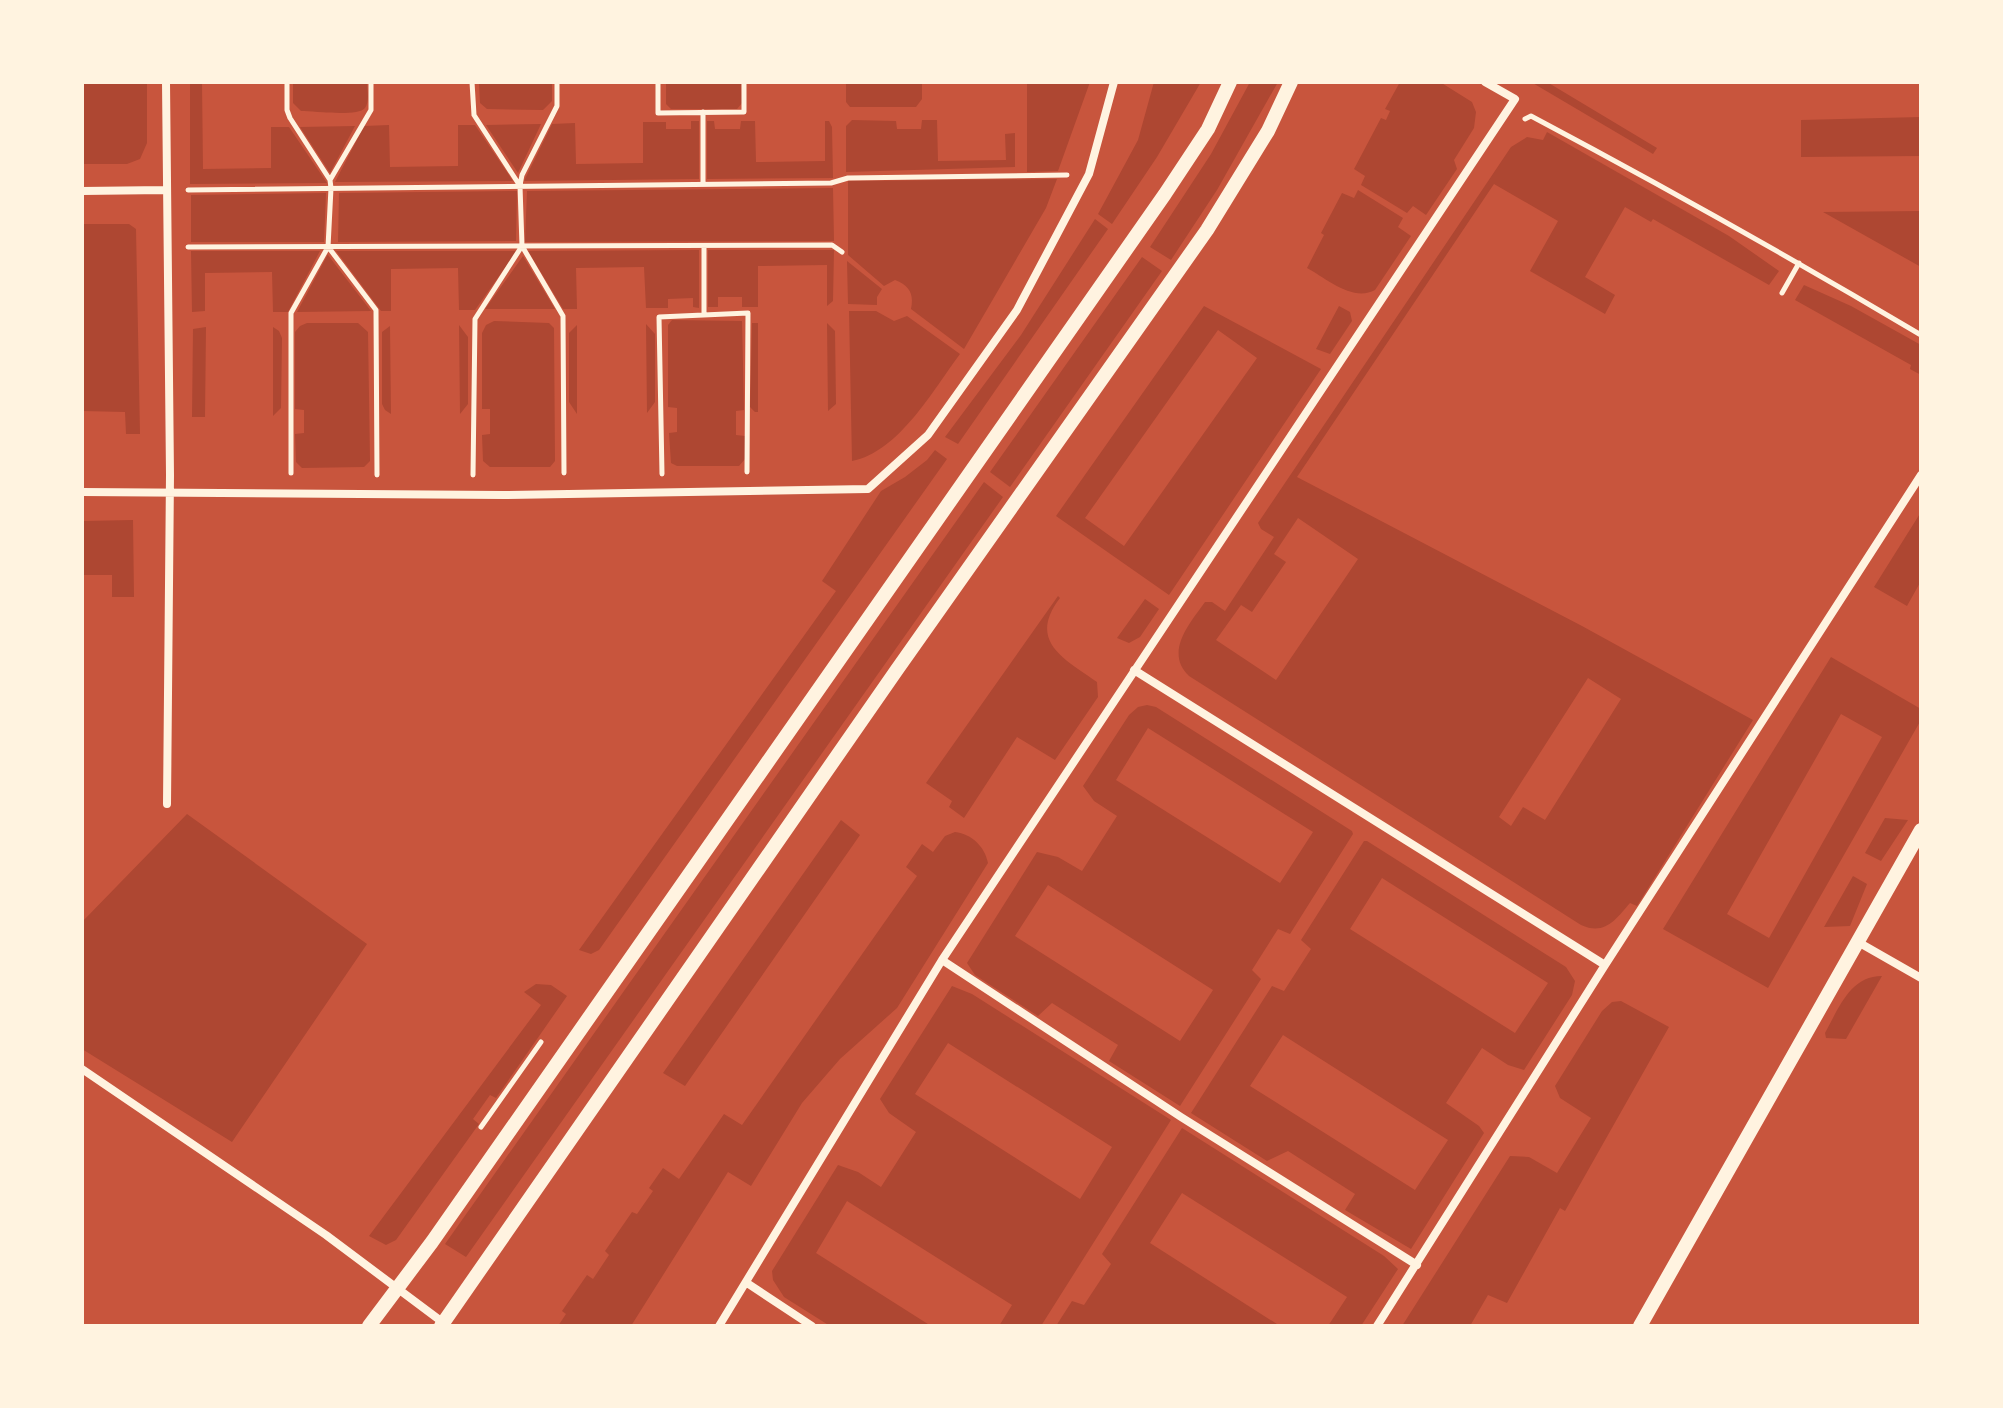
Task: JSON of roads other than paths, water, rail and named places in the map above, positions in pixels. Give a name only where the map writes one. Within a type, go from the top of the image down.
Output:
[{"type":"street","points":[[166,82],[170,492],[167,804]]},
{"type":"street","points":[[82,492],[503,495],[868,489],[928,435],[1017,310],[1089,174],[1114,82]]},
{"type":"street","points":[[369,1326],[432,1242],[826,674],[1165,194],[1208,129],[1230,82]]},
{"type":"street","points":[[82,1069],[228,1166],[398,1287],[444,1325],[904,659],[1207,230],[1268,131],[1291,82]]},
{"type":"street","points":[[719,1326],[942,960],[1515,99],[1485,82]]},
{"type":"street","points":[[82,191],[165,190]]},
{"type":"street","points":[[1377,1326],[1921,475]]},
{"type":"street","points":[[1134,670],[1605,965]]},
{"type":"street","points":[[1640,1326],[1921,830]]},
{"type":"street","points":[[1858,942],[1921,978]]},
{"type":"street","points":[[942,960],[1181,1117],[1417,1265]]},
{"type":"street","points":[[747,1283],[812,1326]]}]
